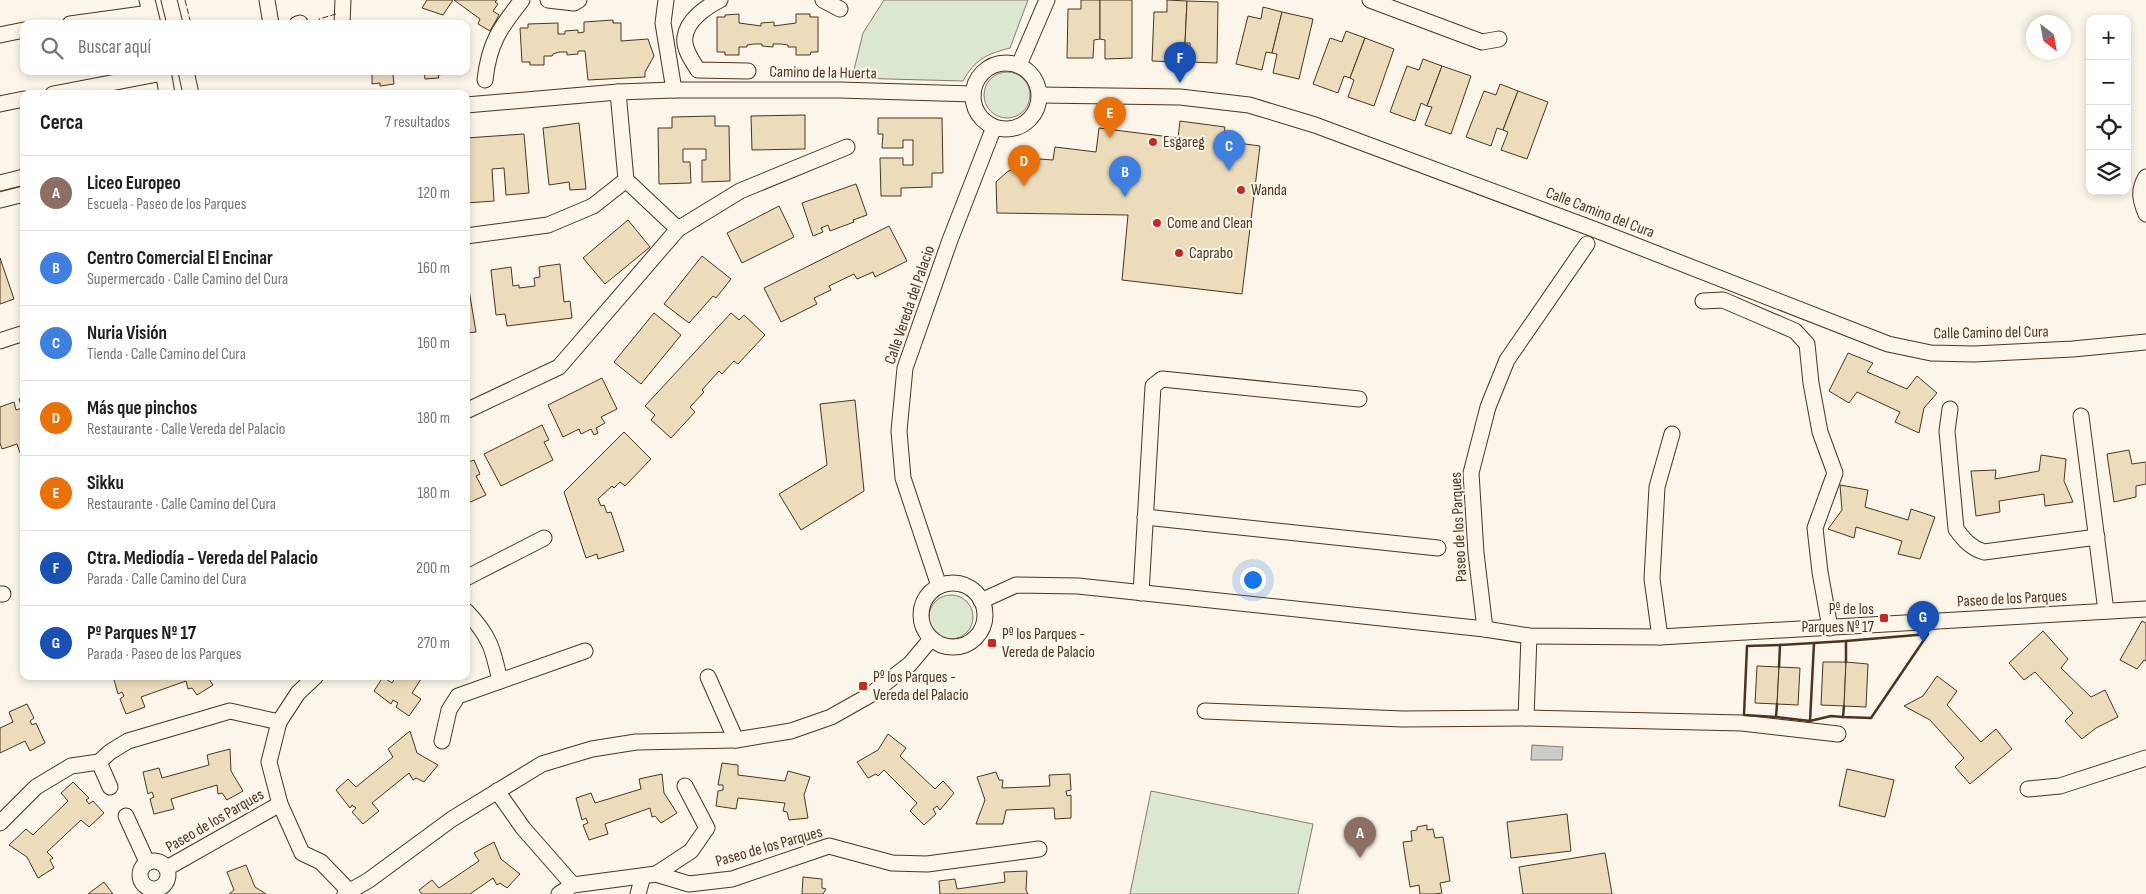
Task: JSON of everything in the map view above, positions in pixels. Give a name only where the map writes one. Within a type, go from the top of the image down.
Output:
[{"type":"street","points":[[169,0],[174,20]]},
{"type":"street","points":[[267,0],[270,20]]},
{"type":"street","points":[[342,0],[342,20]]},
{"type":"street","points":[[485,80],[487,58],[501,26],[522,0]]},
{"type":"street","points":[[548,0],[574,3],[579,0]]},
{"type":"street","points":[[666,0],[663,23],[674,90]]},
{"type":"street","name":"Camino de la Huerta","points":[[720,0],[703,4],[685,37],[688,54],[698,70],[748,71]]},
{"type":"street","points":[[822,0],[840,9]]},
{"type":"street","points":[[1019,65],[1047,0]]},
{"type":"street","points":[[1370,0],[1482,42],[1499,39]]},
{"type":"street","points":[[97,20],[150,12]]},
{"type":"street","points":[[0,35],[20,31]]},
{"type":"street","points":[[1006,62],[1019,65],[1030,72],[1037,83],[1040,95],[1038,108],[1030,119],[1020,126],[1007,129],[994,127],[982,119],[975,108],[973,94],[976,82],[983,72],[994,65],[1006,62]]},
{"type":"street","points":[[73,90],[148,75]]},
{"type":"street","points":[[164,75],[166,90]]},
{"type":"street","points":[[187,75],[190,90]]},
{"type":"street","name":"Camino de la Huerta","points":[[470,105],[618,92],[674,90],[839,90],[973,94]]},
{"type":"street","points":[[618,92],[626,180],[678,229]]},
{"type":"street","name":"Calle Camino del Cura","points":[[1040,95],[1180,98],[1248,105],[1315,125],[1596,230],[1888,344],[1930,353],[1974,354],[2073,349],[2146,342]]},
{"type":"street","points":[[0,104],[20,100]]},
{"type":"street","name":"Calle Vereda del Palacio","points":[[939,586],[903,478],[899,431],[905,368],[950,240],[994,127]]},
{"type":"street","points":[[470,409],[559,367],[678,229],[740,191],[847,147]]},
{"type":"street","points":[[2146,177],[2141,185],[2140,199],[2146,214]]},
{"type":"street","points":[[0,183],[20,178]]},
{"type":"street","points":[[470,235],[548,225],[593,206],[626,180]]},
{"type":"street","points":[[0,200],[20,195]]},
{"type":"street","name":"Paseo de los Parques","points":[[1485,629],[1476,553],[1471,473],[1486,416],[1507,360],[1587,244]]},
{"type":"street","points":[[1704,301],[1723,300],[1795,331],[1807,344],[1811,383],[1820,432],[1835,473],[1815,528],[1820,572],[1830,628]]},
{"type":"street","points":[[0,341],[20,334]]},
{"type":"street","points":[[1141,593],[1153,386],[1162,379],[1359,399]]},
{"type":"street","points":[[1950,409],[1947,431],[1956,530],[1965,542],[1976,550],[1984,552],[2097,537]]},
{"type":"street","points":[[2081,416],[2106,612]]},
{"type":"street","points":[[1660,637],[1652,579],[1656,487],[1672,434]]},
{"type":"street","name":"Paseo de los Parques","points":[[1145,517],[1438,548]]},
{"type":"street","points":[[470,576],[544,538]]},
{"type":"street","points":[[948,584],[968,587],[981,600],[985,611],[984,622],[980,633],[972,641],[962,646],[951,648],[940,645],[924,631],[921,611],[924,601],[930,592],[939,586],[948,584]]},
{"type":"street","name":"Paseo de los Parques","points":[[981,600],[1016,585],[1078,586],[1485,629],[1529,636],[1660,637],[2146,609]]},
{"type":"street","points":[[470,615],[483,629],[493,650],[500,681]]},
{"type":"street","points":[[1526,718],[1529,636]]},
{"type":"street","name":"Paseo de los Parques","points":[[312,680],[298,693],[279,722],[269,762],[280,804],[302,853],[322,862],[347,892],[369,880],[452,819],[542,764],[592,749],[636,742],[736,740],[791,731],[831,717],[870,695],[910,664],[931,639]]},
{"type":"street","points":[[442,741],[449,710],[458,696],[585,652]]},
{"type":"street","points":[[708,677],[736,740]]},
{"type":"street","points":[[1206,711],[1403,719],[1526,718],[1742,723],[1838,734]]},
{"type":"street","points":[[0,823],[36,787],[71,766],[99,762],[110,752],[128,741],[230,712],[279,722]]},
{"type":"street","points":[[2028,789],[2060,786],[2146,758]]},
{"type":"street","points":[[99,762],[110,787]]},
{"type":"street","name":"Paseo de los Parques","points":[[649,875],[691,851],[707,828],[685,786]]},
{"type":"street","points":[[497,791],[523,828],[573,885]]},
{"type":"street","name":"Paseo de los Parques","points":[[167,868],[280,804]]},
{"type":"street","name":"Paseo de los Parques","points":[[126,816],[147,862]]},
{"type":"street","name":"Paseo de los Parques","points":[[559,894],[573,885],[649,875],[689,884],[732,879],[829,846],[892,863],[927,864],[1039,849]]},
{"type":"street","points":[[157,861],[167,868],[168,878],[157,889],[150,891],[142,882],[140,877],[142,867],[147,862],[157,861]]},
{"type":"street","points":[[638,894],[649,875]]},
{"type":"green space","points":[[884,0],[1028,0],[1010,48],[988,55],[977,62],[963,81],[852,78],[863,33]]},
{"type":"green space","points":[[1007,72],[1020,76],[1026,82],[1030,95],[1026,108],[1020,114],[1007,118],[994,114],[988,108],[984,95],[988,82],[994,76]]},
{"type":"green space","points":[[955,595],[967,601],[972,608],[972,626],[967,633],[960,638],[947,639],[935,633],[930,626],[929,613],[935,601],[942,596]]},
{"type":"green space","points":[[1151,791],[1313,824],[1298,894],[1130,894]]},
{"type":"shaded area","points":[[1532,745],[1563,747],[1562,760],[1531,760]]},
{"type":"building","points":[[427,0],[453,0],[443,15],[422,8]]},
{"type":"building","points":[[454,0],[497,0],[495,2],[498,4],[493,11],[499,15],[490,31],[478,24],[480,19]]},
{"type":"building","points":[[1081,0],[1100,0],[1100,39],[1094,40],[1093,58],[1067,58],[1068,9],[1081,9]]},
{"type":"building","points":[[1100,0],[1132,0],[1132,58],[1105,59],[1105,40],[1100,39]]},
{"type":"building","points":[[1167,0],[1187,1],[1185,43],[1179,43],[1178,62],[1152,61],[1154,12],[1167,12]]},
{"type":"building","points":[[1187,1],[1218,2],[1217,63],[1190,62],[1190,43],[1185,43]]},
{"type":"building","points":[[1263,7],[1282,12],[1272,53],[1266,52],[1262,70],[1236,64],[1248,16],[1261,19]]},
{"type":"building","points":[[1282,12],[1313,19],[1299,79],[1273,73],[1277,54],[1272,53]]},
{"type":"building","points":[[739,14],[739,23],[761,26],[761,23],[774,22],[774,26],[796,23],[796,14],[810,14],[810,17],[818,17],[818,52],[811,52],[810,55],[796,55],[796,47],[788,47],[788,45],[781,44],[773,44],[773,47],[754,44],[747,45],[747,47],[739,47],[739,55],[725,55],[725,52],[717,52],[717,17]]},
{"type":"building","points":[[613,20],[613,23],[621,23],[621,41],[648,39],[654,56],[645,72],[645,77],[588,80],[585,51],[578,51],[578,54],[567,55],[567,52],[559,52],[552,56],[544,56],[544,65],[530,65],[530,62],[522,62],[520,28],[528,28],[528,24],[558,23],[558,34],[565,34],[565,31],[578,30],[578,33],[584,32],[584,22]]},
{"type":"building","points":[[1346,31],[1365,38],[1350,78],[1344,76],[1338,93],[1313,84],[1330,38],[1342,42]]},
{"type":"building","points":[[1365,38],[1394,49],[1374,106],[1348,97],[1354,80],[1350,78]]},
{"type":"building","points":[[1423,59],[1442,66],[1427,106],[1421,103],[1415,121],[1390,112],[1407,66],[1419,70]]},
{"type":"building","points":[[1442,66],[1471,76],[1451,134],[1425,125],[1432,107],[1427,106]]},
{"type":"building","points":[[372,75],[393,75],[394,84],[380,86],[380,83],[372,84]]},
{"type":"building","points":[[424,75],[438,75],[439,78],[425,79]]},
{"type":"building","points":[[1500,84],[1518,91],[1503,130],[1497,128],[1491,146],[1466,137],[1484,91],[1496,95]]},
{"type":"building","points":[[1518,91],[1548,102],[1527,159],[1501,150],[1508,132],[1503,130]]},
{"type":"building","points":[[805,115],[805,149],[752,150],[751,116]]},
{"type":"building","points":[[715,116],[715,126],[729,126],[730,181],[702,182],[702,160],[706,160],[706,149],[683,149],[683,162],[690,162],[691,183],[659,184],[658,128],[672,128],[672,117]]},
{"type":"building","points":[[878,118],[942,118],[943,173],[932,173],[932,187],[901,188],[901,196],[881,196],[880,158],[903,158],[903,165],[913,165],[913,140],[903,140],[903,148],[882,148],[883,134],[878,134]]},
{"type":"building","points":[[1180,121],[1225,127],[1223,141],[1260,146],[1242,294],[1122,280],[1128,215],[997,213],[996,182],[1007,172],[1024,163],[1039,159],[1053,160],[1055,147],[1096,152],[1099,128],[1178,138]]},
{"type":"building","points":[[579,123],[586,189],[570,190],[569,182],[549,185],[543,128]]},
{"type":"building","points":[[524,134],[529,193],[506,195],[504,168],[492,169],[494,201],[470,203],[470,138]]},
{"type":"building","points":[[856,184],[867,215],[830,231],[828,225],[821,228],[823,232],[813,236],[802,203]]},
{"type":"building","points":[[779,206],[794,237],[742,263],[727,233]]},
{"type":"building","points":[[628,220],[650,247],[605,284],[583,258]]},
{"type":"building","points":[[889,226],[907,261],[875,277],[873,272],[857,279],[854,274],[829,286],[831,290],[814,298],[817,304],[781,322],[764,288]]},
{"type":"building","points":[[702,256],[731,279],[716,298],[713,296],[689,323],[664,304]]},
{"type":"building","points":[[0,258],[14,299],[0,304]]},
{"type":"building","points":[[560,264],[564,302],[570,301],[572,318],[507,326],[505,314],[496,315],[491,270],[511,267],[513,286],[519,285],[519,288],[535,286],[534,278],[540,277],[539,267]]},
{"type":"building","points":[[470,296],[476,332],[470,333]]},
{"type":"building","points":[[654,313],[681,335],[641,384],[614,362]]},
{"type":"building","points":[[731,313],[739,320],[744,315],[765,335],[738,364],[734,361],[722,374],[719,371],[690,407],[695,412],[671,438],[651,420],[655,415],[645,406]]},
{"type":"building","points":[[1848,353],[1873,363],[1867,372],[1907,389],[1917,376],[1937,393],[1924,408],[1919,433],[1895,422],[1900,412],[1857,392],[1849,403],[1829,391]]},
{"type":"building","points":[[602,378],[617,409],[601,417],[605,423],[596,428],[598,433],[594,435],[591,429],[581,434],[579,429],[563,437],[548,405]]},
{"type":"building","points":[[855,400],[864,491],[801,530],[779,494],[827,465],[820,404]]},
{"type":"building","points":[[14,402],[16,410],[20,409],[20,453],[17,444],[2,449],[0,443],[0,407]]},
{"type":"building","points":[[542,425],[549,440],[544,442],[553,460],[501,486],[484,454]]},
{"type":"building","points":[[624,432],[651,459],[625,486],[620,482],[614,488],[612,486],[598,499],[601,506],[604,505],[607,513],[611,512],[624,551],[598,559],[597,554],[586,558],[564,492]]},
{"type":"building","points":[[2129,450],[2132,464],[2146,462],[2146,484],[2136,486],[2136,497],[2114,502],[2107,454]]},
{"type":"building","points":[[2041,455],[2066,459],[2064,481],[2073,502],[2045,506],[2044,494],[1999,501],[2000,512],[1976,516],[1971,471],[1996,470],[1995,479],[2039,471]]},
{"type":"building","points":[[474,460],[480,474],[476,476],[486,495],[470,502],[470,462]]},
{"type":"building","points":[[1840,485],[1868,490],[1865,507],[1908,520],[1911,509],[1935,517],[1920,559],[1898,554],[1902,541],[1856,527],[1854,538],[1828,529],[1842,510]]},
{"type":"building","points":[[2142,621],[2146,623],[2146,661],[2144,660],[2137,669],[2120,660]]},
{"type":"building","points":[[2043,631],[2068,659],[2061,668],[2091,697],[2105,690],[2118,717],[2096,728],[2082,739],[2065,721],[2073,713],[2035,672],[2024,680],[2009,663]]},
{"type":"building","points":[[1823,662],[1846,662],[1844,706],[1821,705]]},
{"type":"building","points":[[1846,662],[1868,664],[1866,707],[1844,706]]},
{"type":"building","points":[[1757,666],[1779,667],[1777,704],[1755,703]]},
{"type":"building","points":[[1779,667],[1800,668],[1798,705],[1777,704]]},
{"type":"building","points":[[1937,676],[1957,691],[1947,705],[1981,742],[1996,729],[2012,749],[1970,784],[1955,767],[1964,758],[1930,720],[1904,706],[1923,696]]},
{"type":"building","points":[[114,680],[210,680],[213,685],[197,695],[192,688],[188,689],[186,681],[141,697],[145,707],[126,714],[120,699],[124,696],[122,692],[118,694]]},
{"type":"building","points":[[381,680],[388,680],[392,683],[394,680],[420,680],[412,693],[421,699],[409,716],[396,707],[398,703],[393,700],[391,704],[374,691]]},
{"type":"building","points":[[27,704],[34,718],[30,721],[32,725],[36,723],[45,743],[30,751],[25,741],[0,753],[0,728],[13,722],[9,712]]},
{"type":"building","points":[[410,731],[417,753],[438,765],[424,782],[416,778],[413,780],[409,773],[372,803],[379,811],[363,824],[352,812],[356,808],[352,805],[350,808],[336,790],[348,779],[356,787],[393,757],[388,749]]},
{"type":"building","points":[[888,734],[906,748],[900,756],[935,789],[943,781],[954,793],[940,810],[937,806],[933,809],[936,814],[924,825],[910,811],[917,803],[884,770],[878,776],[876,774],[868,778],[857,762],[878,750]]},
{"type":"building","points":[[230,749],[231,771],[243,791],[227,800],[222,793],[218,794],[217,785],[171,799],[174,809],[154,814],[150,799],[154,797],[152,792],[148,794],[143,772],[159,768],[162,778],[209,765],[207,755]]},
{"type":"building","points":[[722,763],[738,765],[738,775],[785,781],[788,771],[810,777],[804,795],[808,818],[789,820],[787,812],[783,811],[785,803],[738,798],[736,809],[716,806],[718,791],[723,790],[723,785],[718,785]]},
{"type":"building","points":[[1847,769],[1894,780],[1885,817],[1839,806]]},
{"type":"building","points":[[996,772],[999,780],[1003,780],[1002,788],[1050,786],[1049,775],[1070,774],[1071,790],[1066,791],[1067,796],[1071,795],[1071,818],[1055,819],[1054,808],[1006,810],[1003,824],[976,824],[985,800],[977,777]]},
{"type":"building","points":[[662,774],[664,793],[677,813],[661,823],[655,816],[652,817],[650,808],[605,824],[608,834],[589,840],[583,825],[588,823],[586,818],[582,820],[576,798],[591,793],[595,803],[641,789],[639,779]]},
{"type":"building","points":[[73,782],[89,798],[86,800],[89,804],[93,801],[104,813],[89,827],[81,820],[47,852],[53,858],[50,860],[54,868],[38,878],[27,857],[9,845],[26,829],[33,835],[68,801],[61,793]]},
{"type":"building","points":[[1567,814],[1571,851],[1511,858],[1507,822]]},
{"type":"building","points":[[1427,825],[1427,830],[1433,829],[1435,838],[1443,837],[1450,881],[1440,883],[1442,893],[1420,894],[1419,885],[1410,887],[1403,842],[1412,841],[1411,831],[1417,830],[1417,827]]},
{"type":"building","points":[[494,842],[501,859],[520,874],[507,888],[500,883],[497,885],[493,878],[470,894],[422,894],[419,890],[432,880],[439,888],[479,861],[474,853]]},
{"type":"building","points":[[1605,853],[1612,894],[1523,894],[1519,867]]},
{"type":"building","points":[[246,865],[255,887],[266,894],[229,894],[234,890],[227,872]]},
{"type":"building","points":[[1027,871],[1026,890],[1028,894],[940,894],[939,881],[955,879],[957,889],[1005,882],[1004,872]]},
{"type":"building","points":[[803,877],[822,879],[822,888],[826,889],[823,894],[802,894]]},
{"type":"building","points":[[104,882],[113,894],[88,894]]},
{"type":"fence","points":[[185,0],[190,20]]},
{"type":"fence","points":[[319,20],[336,14]]},
{"type":"wall","points":[[1844,706],[1843,717],[1871,718],[1928,634],[1846,641],[1846,662]]},
{"type":"wall","points":[[1843,717],[1831,716],[1810,721],[1814,643],[1846,641]]},
{"type":"wall","points":[[1779,667],[1780,645],[1814,643]]},
{"type":"wall","points":[[1776,717],[1744,715],[1747,646],[1780,645]]},
{"type":"wall","points":[[1777,704],[1776,717],[1810,721]]},
{"type":"place","name":"Ctra. Mediodía - Vereda del Palacio","points":[[1180,83]]},
{"type":"place","name":"Sikku","points":[[1110,138]]},
{"type":"place","name":"Esgareg","points":[[1153,142]]},
{"type":"place","name":"Nuria Visión","points":[[1229,171]]},
{"type":"place","name":"Más que pinchos","points":[[1024,186]]},
{"type":"place","name":"Wanda","points":[[1241,190]]},
{"type":"place","name":"Centro Comercial El Encinar","points":[[1125,197]]},
{"type":"place","name":"Come and Clean","points":[[1157,223]]},
{"type":"place","name":"Caprabo","points":[[1179,253]]},
{"type":"place","name":"Pº de los Parques Nº 17","points":[[1884,618]]},
{"type":"place","name":"Pº Parques Nº 17","points":[[1923,642]]},
{"type":"place","name":"Pº los Parques - Vereda de Palacio","points":[[992,643]]},
{"type":"place","name":"Pº los Parques - Vereda del Palacio","points":[[863,686]]},
{"type":"place","name":"Liceo Europeo","points":[[1360,858]]}]
